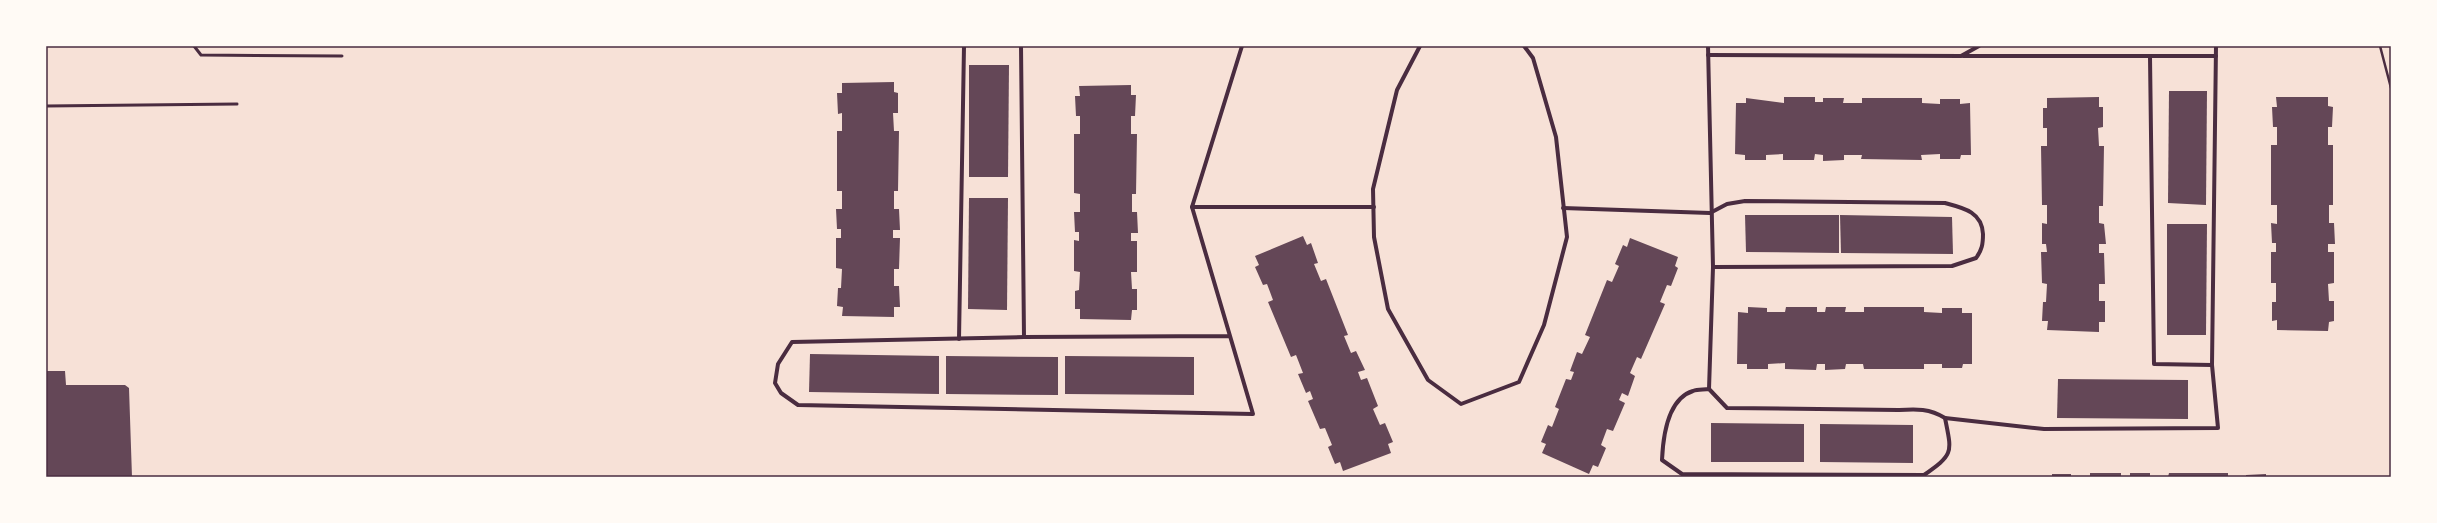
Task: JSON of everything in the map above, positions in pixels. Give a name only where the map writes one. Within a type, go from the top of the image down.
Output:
[{"type":"street","points":[[959,339],[964,46]]},
{"type":"street","points":[[1021,46],[1024,337]]},
{"type":"street","points":[[1230,336],[1024,337],[792,342],[778,364],[775,383],[781,393],[798,405],[1253,414],[1192,206],[1242,46]]},
{"type":"street","points":[[1420,46],[1397,90],[1373,190],[1374,237],[1388,309],[1428,380],[1461,404],[1519,382],[1544,325],[1567,237],[1556,137],[1533,58],[1524,46]]},
{"type":"street","points":[[1708,46],[1710,213],[1713,267],[1709,389],[1727,408],[1898,410],[1920,408],[1934,411],[1945,418],[2044,429],[2218,428],[2212,365],[2216,46]]},
{"type":"street","points":[[1961,56],[1979,46]]},
{"type":"street","points":[[1708,55],[2216,56]]},
{"type":"street","points":[[2150,57],[2154,364],[2212,365]]},
{"type":"street","points":[[1563,208],[1710,213],[1727,204],[1745,201],[1945,203],[1970,211],[1979,218],[1983,227],[1983,246],[1976,258],[1952,266],[1713,267]]},
{"type":"street","points":[[1192,206],[1374,207]]},
{"type":"street","points":[[1709,389],[1692,391],[1678,402],[1664,433],[1662,460],[1682,474],[1924,475],[1945,460],[1950,446],[1945,418]]},
{"type":"lane","points":[[194,46],[201,55],[342,56]]},
{"type":"lane","points":[[46,106],[237,104]]},
{"type":"path","points":[[2380,46],[2391,88]]},
{"type":"building","points":[[969,65],[1009,65],[1008,177],[969,177]]},
{"type":"building","points":[[894,82],[894,92],[898,93],[898,113],[893,113],[894,131],[899,131],[898,191],[894,191],[894,209],[899,209],[900,230],[893,230],[893,238],[900,238],[899,269],[894,269],[894,286],[899,286],[900,307],[894,307],[894,317],[842,316],[843,307],[837,306],[838,288],[841,288],[842,269],[836,268],[836,238],[841,238],[841,229],[837,229],[836,209],[842,209],[842,191],[837,191],[837,131],[842,131],[842,113],[838,114],[837,93],[842,93],[842,83]]},
{"type":"building","points":[[1131,85],[1131,95],[1136,95],[1135,116],[1131,116],[1131,134],[1137,134],[1136,194],[1132,194],[1132,212],[1137,212],[1138,233],[1131,233],[1131,241],[1137,241],[1137,272],[1131,272],[1132,289],[1137,289],[1137,310],[1132,310],[1131,320],[1080,319],[1080,309],[1075,309],[1075,291],[1079,290],[1080,272],[1074,271],[1074,240],[1079,241],[1079,232],[1075,232],[1074,212],[1080,212],[1080,194],[1074,193],[1074,134],[1080,134],[1080,116],[1076,116],[1075,96],[1080,96],[1079,86]]},
{"type":"building","points":[[2169,91],[2207,91],[2206,205],[2168,203]]},
{"type":"building","points":[[1784,97],[1815,97],[1815,102],[1823,102],[1823,98],[1844,98],[1843,103],[1862,103],[1862,98],[1922,98],[1922,103],[1940,104],[1940,99],[1960,99],[1960,104],[1970,103],[1971,155],[1961,155],[1960,159],[1940,159],[1940,154],[1921,155],[1922,160],[1861,159],[1862,155],[1844,155],[1844,160],[1823,161],[1823,155],[1815,154],[1814,160],[1783,160],[1783,154],[1766,155],[1766,160],[1745,160],[1745,155],[1735,154],[1736,103],[1746,103],[1746,98],[1784,103]]},
{"type":"building","points":[[2099,97],[2099,107],[2103,107],[2103,127],[2098,128],[2099,146],[2104,146],[2103,206],[2099,206],[2099,223],[2104,224],[2106,244],[2099,244],[2099,253],[2104,253],[2105,284],[2099,284],[2099,301],[2105,301],[2105,322],[2099,322],[2099,332],[2047,330],[2048,321],[2042,321],[2043,302],[2046,302],[2047,284],[2042,283],[2041,252],[2047,252],[2046,244],[2042,244],[2042,223],[2047,224],[2047,205],[2042,205],[2041,146],[2047,146],[2047,128],[2043,128],[2043,108],[2047,108],[2047,98]]},
{"type":"building","points":[[2276,97],[2328,97],[2328,106],[2333,107],[2332,127],[2328,127],[2328,145],[2333,145],[2333,205],[2329,205],[2329,223],[2334,223],[2335,244],[2328,244],[2328,252],[2334,252],[2334,283],[2328,284],[2329,301],[2334,301],[2334,321],[2329,322],[2328,331],[2277,330],[2277,320],[2272,321],[2272,302],[2276,302],[2276,283],[2271,283],[2271,252],[2276,252],[2276,243],[2272,243],[2271,223],[2277,224],[2277,205],[2271,205],[2271,145],[2277,145],[2277,127],[2273,127],[2272,107],[2277,107]]},
{"type":"building","points":[[969,198],[1008,198],[1007,310],[968,309]]},
{"type":"building","points":[[1745,215],[1839,215],[1839,253],[1746,252]]},
{"type":"building","points":[[1840,215],[1952,217],[1953,254],[1841,253]]},
{"type":"building","points":[[2167,224],[2207,224],[2206,335],[2167,335]]},
{"type":"building","points":[[1303,236],[1307,245],[1311,243],[1318,263],[1314,264],[1321,281],[1326,279],[1348,335],[1344,336],[1351,353],[1356,351],[1365,370],[1358,372],[1361,380],[1367,378],[1378,406],[1373,409],[1380,425],[1385,423],[1393,442],[1388,444],[1391,453],[1343,471],[1340,462],[1335,464],[1328,447],[1332,445],[1325,428],[1320,429],[1308,401],[1313,399],[1310,391],[1306,393],[1298,374],[1303,373],[1296,355],[1291,357],[1268,302],[1273,300],[1267,284],[1263,285],[1255,267],[1259,265],[1255,256]]},
{"type":"building","points":[[1630,238],[1678,257],[1675,266],[1678,268],[1671,286],[1667,285],[1660,302],[1665,304],[1641,359],[1637,357],[1630,373],[1635,376],[1628,396],[1622,393],[1619,400],[1625,403],[1613,431],[1607,429],[1601,445],[1606,448],[1598,467],[1593,465],[1589,474],[1542,453],[1546,444],[1541,442],[1548,425],[1552,427],[1559,409],[1555,407],[1566,379],[1571,380],[1574,372],[1570,371],[1577,352],[1582,354],[1590,337],[1585,335],[1607,280],[1612,282],[1619,266],[1615,264],[1623,245],[1627,247]]},
{"type":"building","points":[[1748,307],[1767,308],[1767,312],[1785,312],[1786,307],[1817,307],[1817,312],[1825,312],[1826,307],[1846,307],[1845,312],[1864,312],[1864,307],[1924,307],[1924,312],[1942,313],[1942,308],[1962,308],[1962,313],[1972,313],[1972,364],[1963,364],[1962,368],[1942,368],[1942,364],[1924,364],[1924,369],[1864,369],[1863,364],[1846,364],[1845,369],[1825,370],[1825,364],[1817,364],[1816,370],[1785,369],[1785,363],[1768,364],[1768,369],[1747,369],[1747,364],[1737,364],[1738,312],[1748,313]]},
{"type":"building","points":[[810,354],[939,356],[939,394],[809,392]]},
{"type":"building","points":[[946,356],[1058,357],[1058,395],[946,394]]},
{"type":"building","points":[[1065,356],[1194,357],[1194,395],[1065,394]]},
{"type":"building","points":[[46,371],[65,371],[66,385],[125,385],[129,388],[132,477],[46,477]]},
{"type":"building","points":[[2058,379],[2188,380],[2188,419],[2057,418]]},
{"type":"building","points":[[1711,423],[1804,424],[1804,462],[1711,462]]},
{"type":"building","points":[[1820,424],[1913,425],[1913,463],[1820,462]]},
{"type":"building","points":[[2090,473],[2121,473],[2121,477],[2090,477]]},
{"type":"building","points":[[2130,473],[2150,473],[2150,477],[2130,477]]},
{"type":"building","points":[[2169,473],[2228,473],[2228,477],[2168,477]]},
{"type":"building","points":[[2052,474],[2071,474],[2071,477],[2052,477]]},
{"type":"building","points":[[2266,474],[2266,477],[2246,477],[2246,475]]}]
